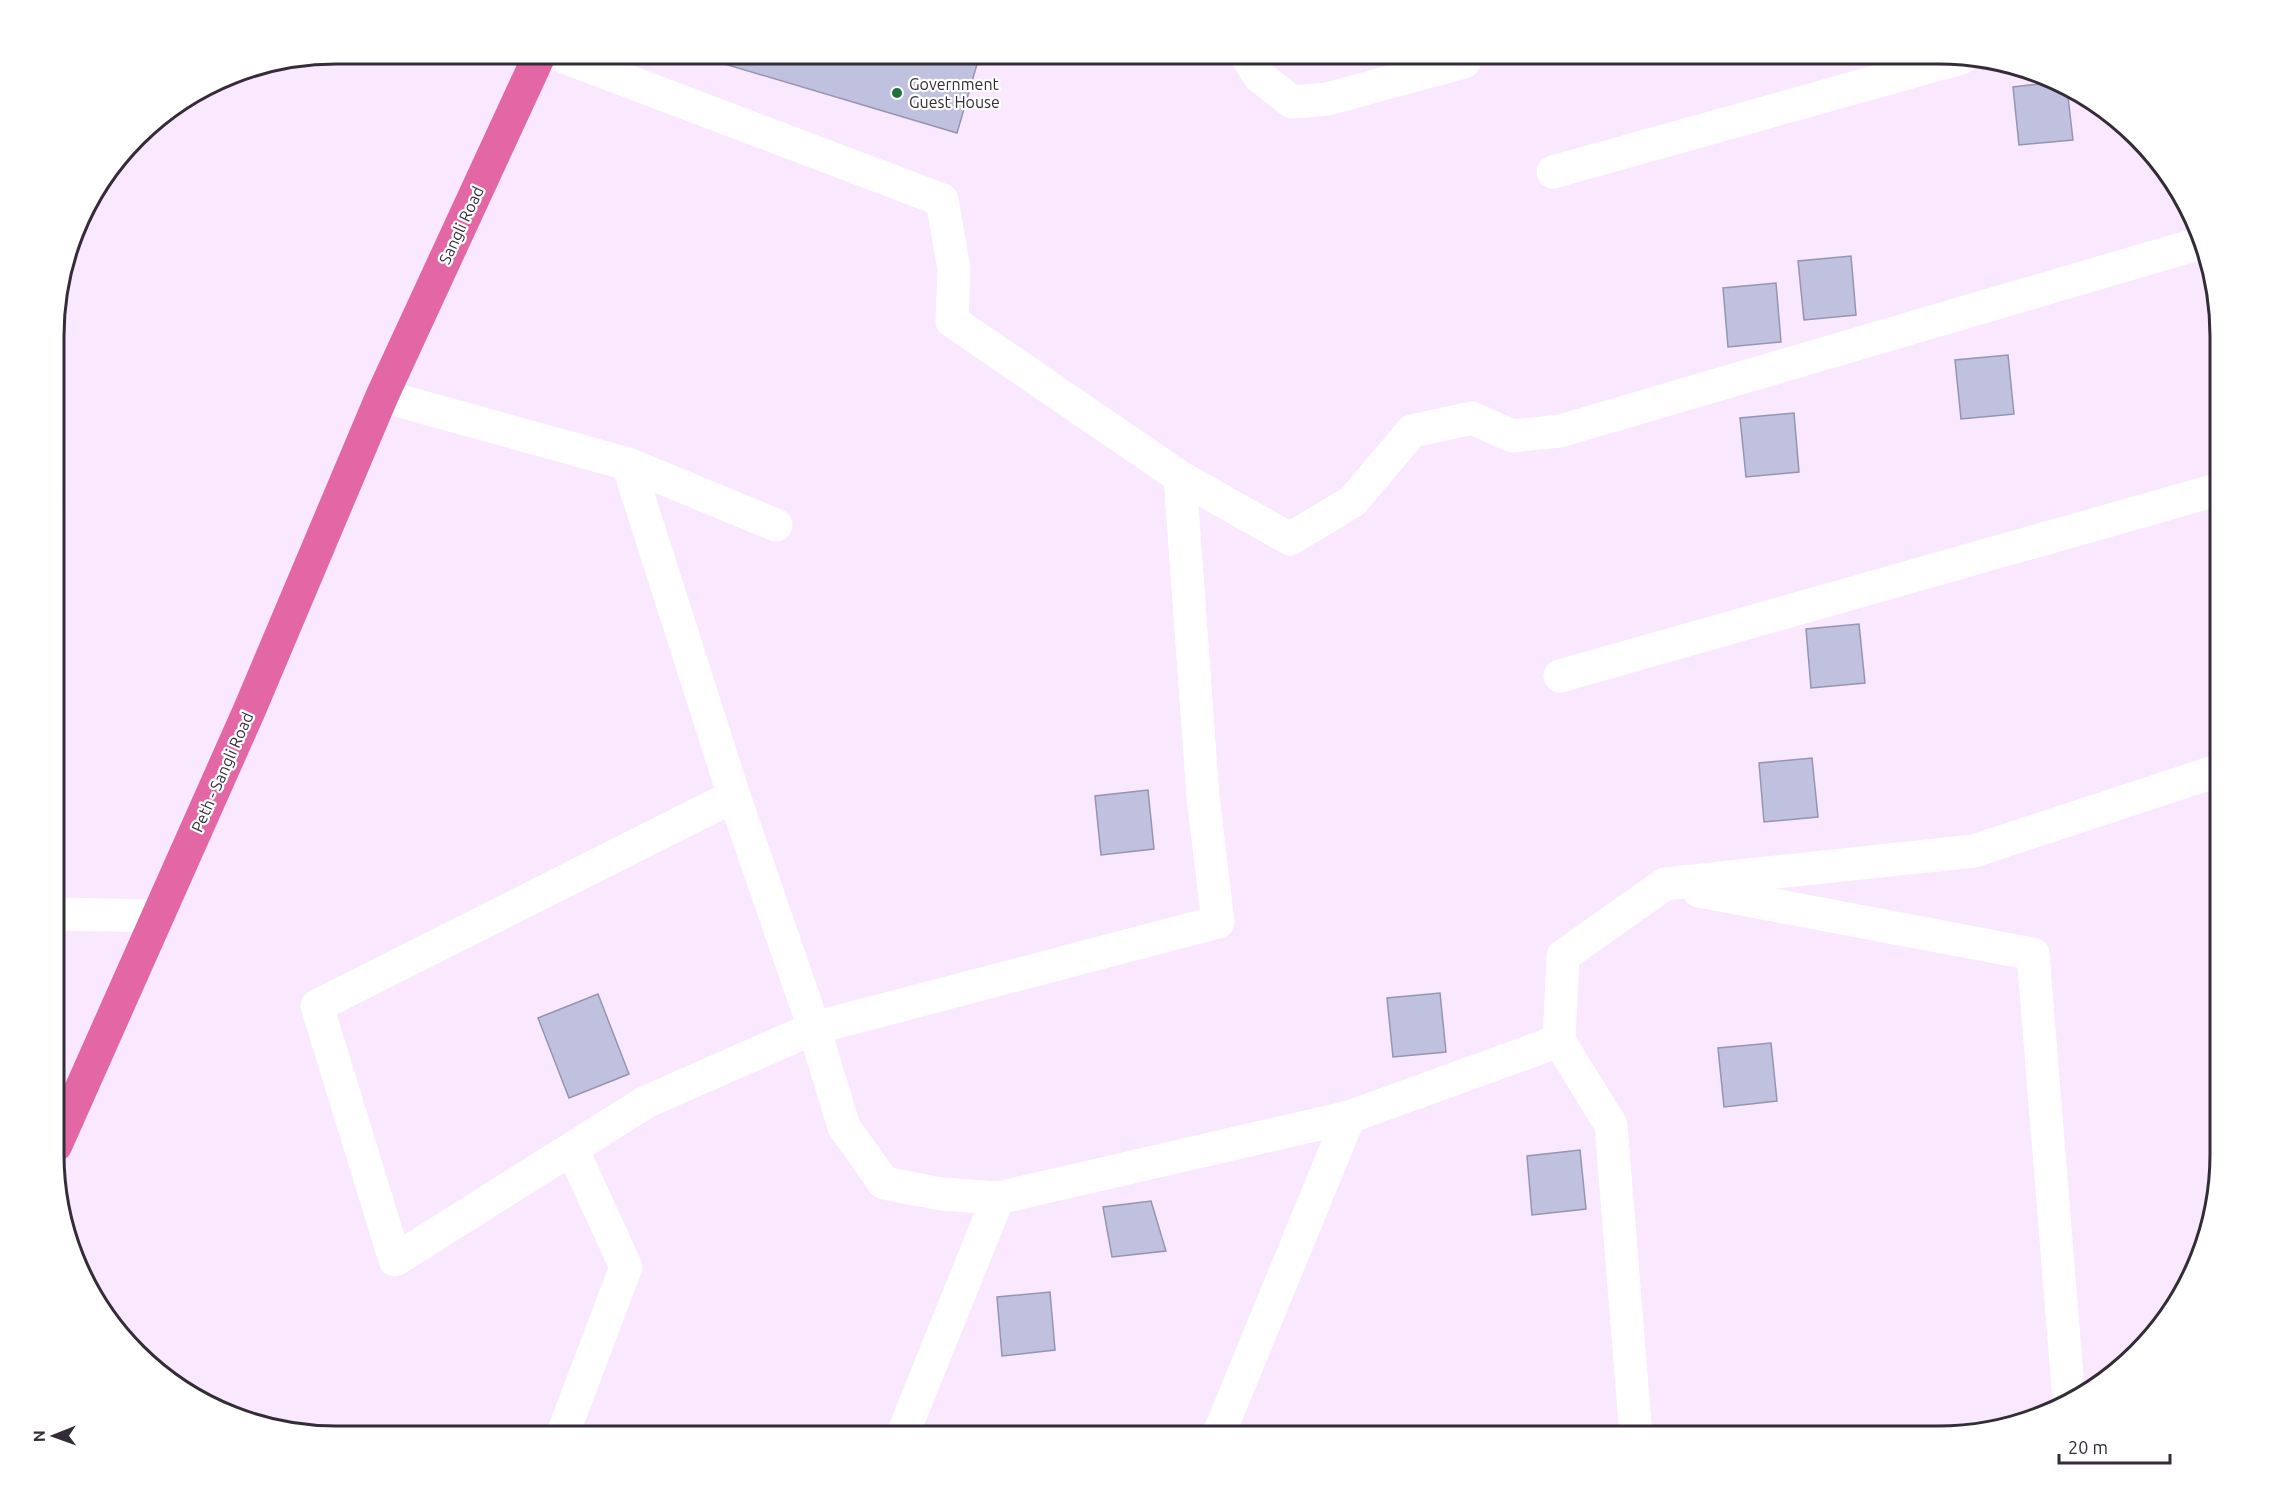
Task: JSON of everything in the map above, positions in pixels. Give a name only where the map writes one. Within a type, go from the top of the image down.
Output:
[{"type":"highway","name":"Sangli Road","points":[[382,396],[535,64]]},
{"type":"highway","name":"Peth - Sangli Road","points":[[64,1127],[249,711],[382,396]]},
{"type":"street","points":[[582,64],[942,200],[954,269],[952,321],[1180,477],[1290,539],[1353,501],[1412,431],[1472,418],[1512,436],[1560,431],[2195,245]]},
{"type":"street","points":[[1251,64],[1259,76],[1292,102],[1327,99],[1457,64]]},
{"type":"street","points":[[1553,172],[1939,64]]},
{"type":"street","points":[[382,396],[628,464],[776,525]]},
{"type":"street","points":[[628,464],[734,796],[814,1028],[844,1127],[884,1183],[941,1194],[998,1198],[1349,1117],[1559,1041]]},
{"type":"street","points":[[734,796],[317,1006],[395,1260],[646,1102],[814,1028],[1218,922],[1203,797],[1180,477]]},
{"type":"street","points":[[1560,676],[2210,492]]},
{"type":"street","points":[[1635,1426],[1611,1125],[1559,1041],[1563,956],[1665,884],[1974,851],[2210,774]]},
{"type":"street","points":[[1665,884],[2033,954],[2068,1392]]},
{"type":"street","points":[[64,914],[158,916]]},
{"type":"street","points":[[1222,1426],[1349,1117]]},
{"type":"street","points":[[566,1426],[627,1267],[572,1149]]},
{"type":"street","points":[[906,1426],[998,1198]]},
{"type":"building","name":"Government Guest House","points":[[725,64],[977,64],[957,133]]},
{"type":"building","points":[[2039,84],[2068,98],[2073,140],[2019,145],[2013,87]]},
{"type":"building","points":[[1851,256],[1856,315],[1804,320],[1798,261]]},
{"type":"building","points":[[1776,283],[1781,342],[1728,347],[1723,288]]},
{"type":"building","points":[[2008,355],[2014,414],[1961,419],[1955,360]]},
{"type":"building","points":[[1794,413],[1799,472],[1746,477],[1740,418]]},
{"type":"building","points":[[1859,624],[1865,683],[1811,688],[1806,629]]},
{"type":"building","points":[[1812,758],[1818,817],[1764,822],[1759,763]]},
{"type":"building","points":[[1148,790],[1154,849],[1101,855],[1095,796]]},
{"type":"building","points":[[1440,993],[1446,1052],[1393,1057],[1387,998]]},
{"type":"building","points":[[598,994],[629,1074],[569,1098],[538,1018]]},
{"type":"building","points":[[1771,1043],[1777,1101],[1724,1107],[1718,1048]]},
{"type":"building","points":[[1580,1150],[1586,1209],[1532,1215],[1527,1156]]},
{"type":"building","points":[[1151,1201],[1166,1251],[1112,1257],[1103,1207]]},
{"type":"building","points":[[1050,1292],[1055,1350],[1002,1356],[997,1297]]},
{"type":"place","name":"Government Guest House","points":[[897,93]]}]
